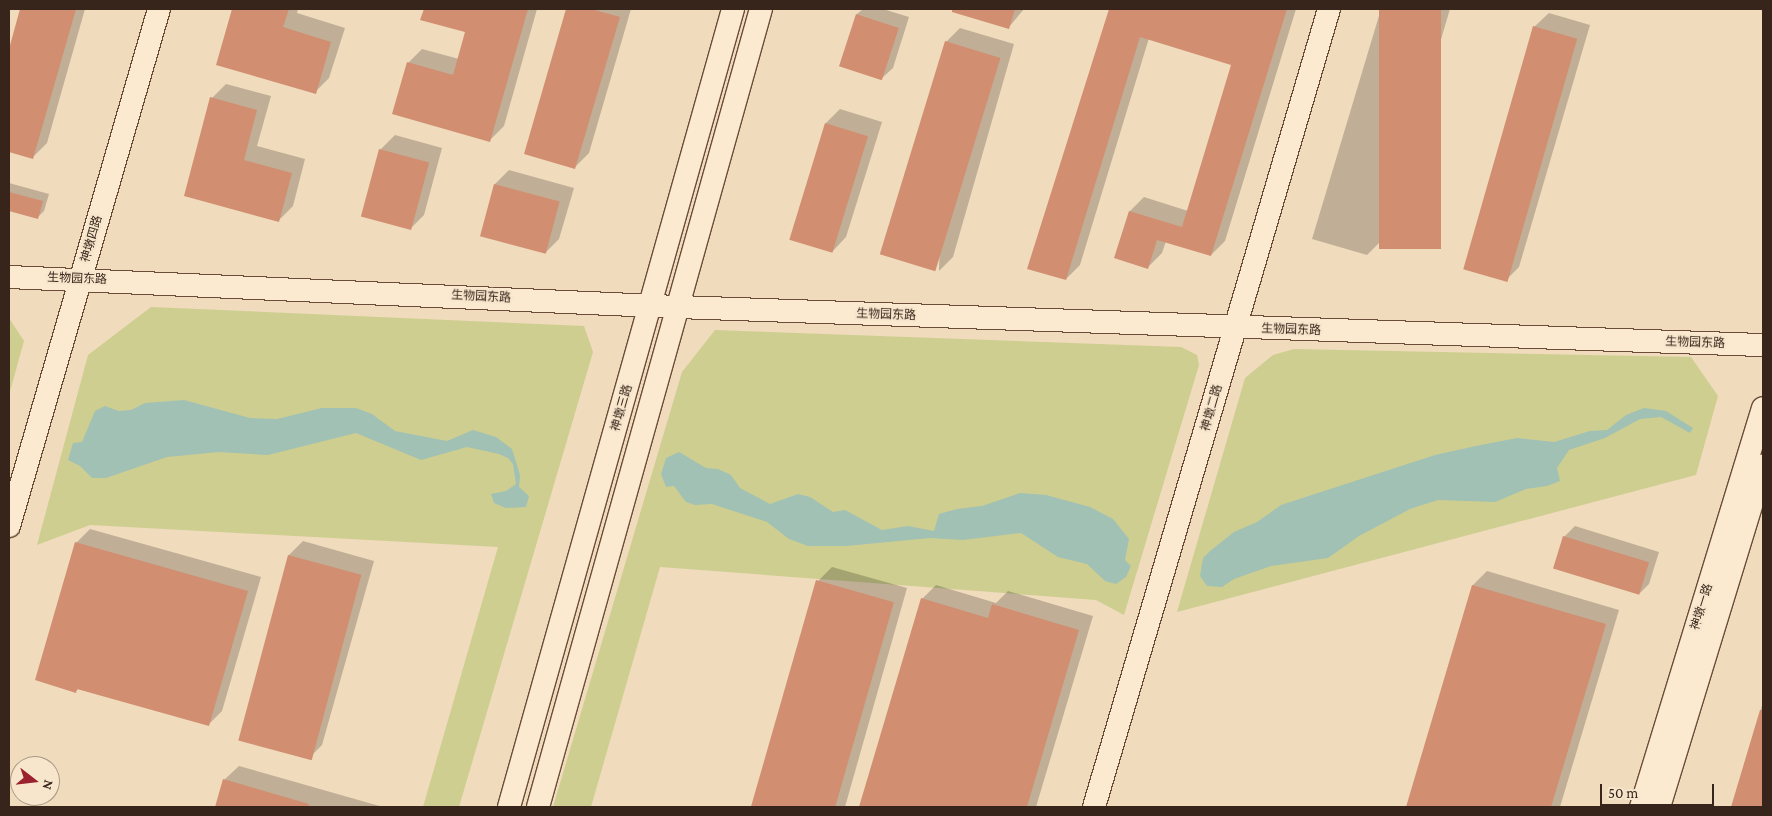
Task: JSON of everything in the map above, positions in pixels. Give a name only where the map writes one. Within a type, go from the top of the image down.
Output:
[{"type":"street","name":"神墩四路","points":[[9,526],[158,9]]},
{"type":"street","name":"神墩三路","points":[[509,807],[651,305],[732,9]]},
{"type":"street","points":[[538,807],[761,9]]},
{"type":"street","name":"神墩二路","points":[[1094,807],[1329,9]]},
{"type":"street","name":"生物园东路","points":[[9,277],[651,305],[678,308],[1763,345]]},
{"type":"street","name":"神墩一路","points":[[1641,807],[1763,408]]},
{"type":"street","name":"神墩一路","points":[[1659,807],[1763,466]]},
{"type":"green space","points":[[151,307],[584,326],[593,352],[459,807],[423,807],[498,547],[90,525],[37,545],[88,355]]},
{"type":"green space","points":[[9,318],[24,341],[9,395]]},
{"type":"green space","points":[[715,330],[1181,347],[1197,355],[1199,365],[1124,615],[1096,600],[660,567],[591,807],[553,807],[682,372]]},
{"type":"green space","points":[[1294,349],[1691,357],[1718,396],[1696,475],[1177,612],[1245,378],[1273,355]]},
{"type":"shaded area","points":[[184,400],[250,418],[277,419],[322,408],[356,408],[372,414],[395,431],[447,441],[473,430],[496,437],[512,449],[520,475],[519,487],[529,496],[526,507],[506,508],[494,503],[491,494],[506,491],[516,484],[513,464],[508,458],[499,454],[467,447],[421,460],[356,433],[268,455],[219,452],[167,457],[106,478],[92,478],[80,466],[68,460],[73,443],[82,442],[95,411],[105,406],[119,411],[131,410],[145,403]]},
{"type":"shaded area","points":[[1644,408],[1666,411],[1693,428],[1690,433],[1661,417],[1640,419],[1605,438],[1569,450],[1557,468],[1560,481],[1547,486],[1526,489],[1495,502],[1438,500],[1410,509],[1359,536],[1328,558],[1271,566],[1234,579],[1222,587],[1207,586],[1200,576],[1203,558],[1210,551],[1234,532],[1257,522],[1281,505],[1435,455],[1517,438],[1554,442],[1590,431],[1607,430],[1626,415]]},
{"type":"shaded area","points":[[679,452],[706,468],[718,469],[731,475],[740,488],[770,504],[798,494],[810,497],[833,512],[845,510],[882,530],[908,526],[934,531],[939,514],[957,509],[982,506],[1020,493],[1046,495],[1090,507],[1113,519],[1129,539],[1125,560],[1131,566],[1126,577],[1116,584],[1105,581],[1087,564],[1058,557],[1021,533],[963,540],[930,538],[846,546],[808,546],[789,539],[767,522],[712,504],[695,505],[686,502],[674,486],[666,487],[661,474],[666,458]]},
{"type":"building","points":[[20,9],[76,9],[33,159],[9,152],[9,49]]},
{"type":"building","points":[[232,9],[289,9],[283,27],[331,42],[316,94],[216,65]]},
{"type":"building","points":[[424,9],[528,9],[490,142],[392,114],[407,62],[453,75],[465,32],[420,20]]},
{"type":"building","points":[[566,9],[591,9],[620,17],[575,169],[524,154]]},
{"type":"building","points":[[952,9],[1015,9],[1009,29],[952,12]]},
{"type":"building","points":[[1109,9],[1287,9],[1211,256],[1157,240],[1148,269],[1114,258],[1129,211],[1182,227],[1231,65],[1140,37],[1066,280],[1027,269]]},
{"type":"building","points":[[1379,9],[1441,9],[1441,249],[1379,249]]},
{"type":"building","points":[[856,14],[899,28],[882,80],[839,66]]},
{"type":"building","points":[[1533,26],[1577,39],[1507,282],[1463,269]]},
{"type":"building","points":[[945,41],[1000,58],[935,271],[880,254]]},
{"type":"building","points":[[210,97],[257,110],[244,160],[292,173],[279,222],[184,196]]},
{"type":"building","points":[[825,123],[868,136],[832,253],[789,240]]},
{"type":"building","points":[[379,149],[429,162],[411,230],[361,217]]},
{"type":"building","points":[[494,184],[560,202],[546,254],[480,236]]},
{"type":"building","points":[[9,192],[43,201],[38,219],[9,211]]},
{"type":"building","points":[[1563,536],[1649,562],[1639,595],[1553,569]]},
{"type":"building","points":[[75,542],[248,591],[209,726],[77,689],[76,693],[35,680]]},
{"type":"building","points":[[288,555],[361,575],[312,760],[238,740]]},
{"type":"building","points":[[816,580],[894,602],[835,807],[751,807]]},
{"type":"building","points":[[1472,585],[1606,624],[1551,807],[1406,807]]},
{"type":"building","points":[[921,598],[988,618],[992,604],[1079,630],[1027,807],[859,807]]},
{"type":"building","points":[[1760,710],[1763,710],[1763,807],[1731,807]]},
{"type":"building","points":[[223,779],[309,804],[308,807],[215,807]]}]
